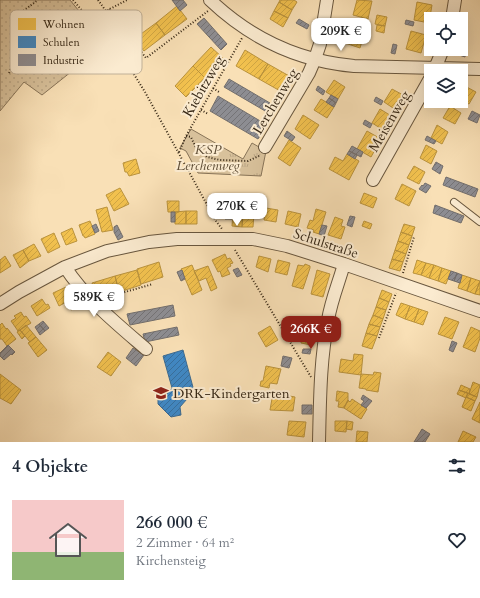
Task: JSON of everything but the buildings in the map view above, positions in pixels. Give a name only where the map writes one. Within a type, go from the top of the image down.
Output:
[{"type":"street","name":"Lerchenweg","points":[[265,147],[316,59],[327,0]]},
{"type":"street","points":[[453,12],[455,0]]},
{"type":"street","points":[[213,3],[246,30],[286,50],[335,64],[424,71]]},
{"type":"street","points":[[468,70],[480,69]]},
{"type":"street","name":"Meisenweg","points":[[373,180],[424,90]]},
{"type":"street","name":"Schulstraße","points":[[0,304],[65,267],[106,251],[149,242],[177,239],[252,239],[287,246],[344,264],[480,311]]},
{"type":"street","points":[[320,442],[320,391],[324,342],[328,318],[344,264]]},
{"type":"street","points":[[65,267],[74,281],[93,302],[146,349]]},
{"type":"lane","points":[[454,202],[480,222]]},
{"type":"path","points":[[24,10],[38,0]]},
{"type":"path","points":[[73,0],[82,10]]},
{"type":"path","points":[[98,0],[105,10]]},
{"type":"path","points":[[109,9],[127,0]]},
{"type":"path","points":[[142,53],[146,58],[213,3]]},
{"type":"path","name":"Kiebitzweg","points":[[178,152],[246,30]]},
{"type":"path","points":[[133,74],[216,221],[229,239],[273,316],[320,391]]},
{"type":"path","points":[[213,88],[219,92]]},
{"type":"path","points":[[201,110],[208,114]]},
{"type":"path","points":[[186,136],[191,137],[196,148],[208,157],[220,160],[248,161],[260,156],[265,147]]},
{"type":"path","points":[[379,338],[400,283],[414,238]]},
{"type":"path","points":[[93,302],[153,284]]},
{"type":"green space","points":[[0,0],[70,0],[78,10],[10,10],[10,74],[68,74],[42,95],[24,82],[0,111]]},
{"type":"green space","name":"KSP Lerchenweg","points":[[191,129],[243,159],[252,143],[266,151],[261,176],[198,173],[186,151],[180,148]]},
{"type":"place","name":"DRK-Kindergarten","points":[[161,393]]}]
